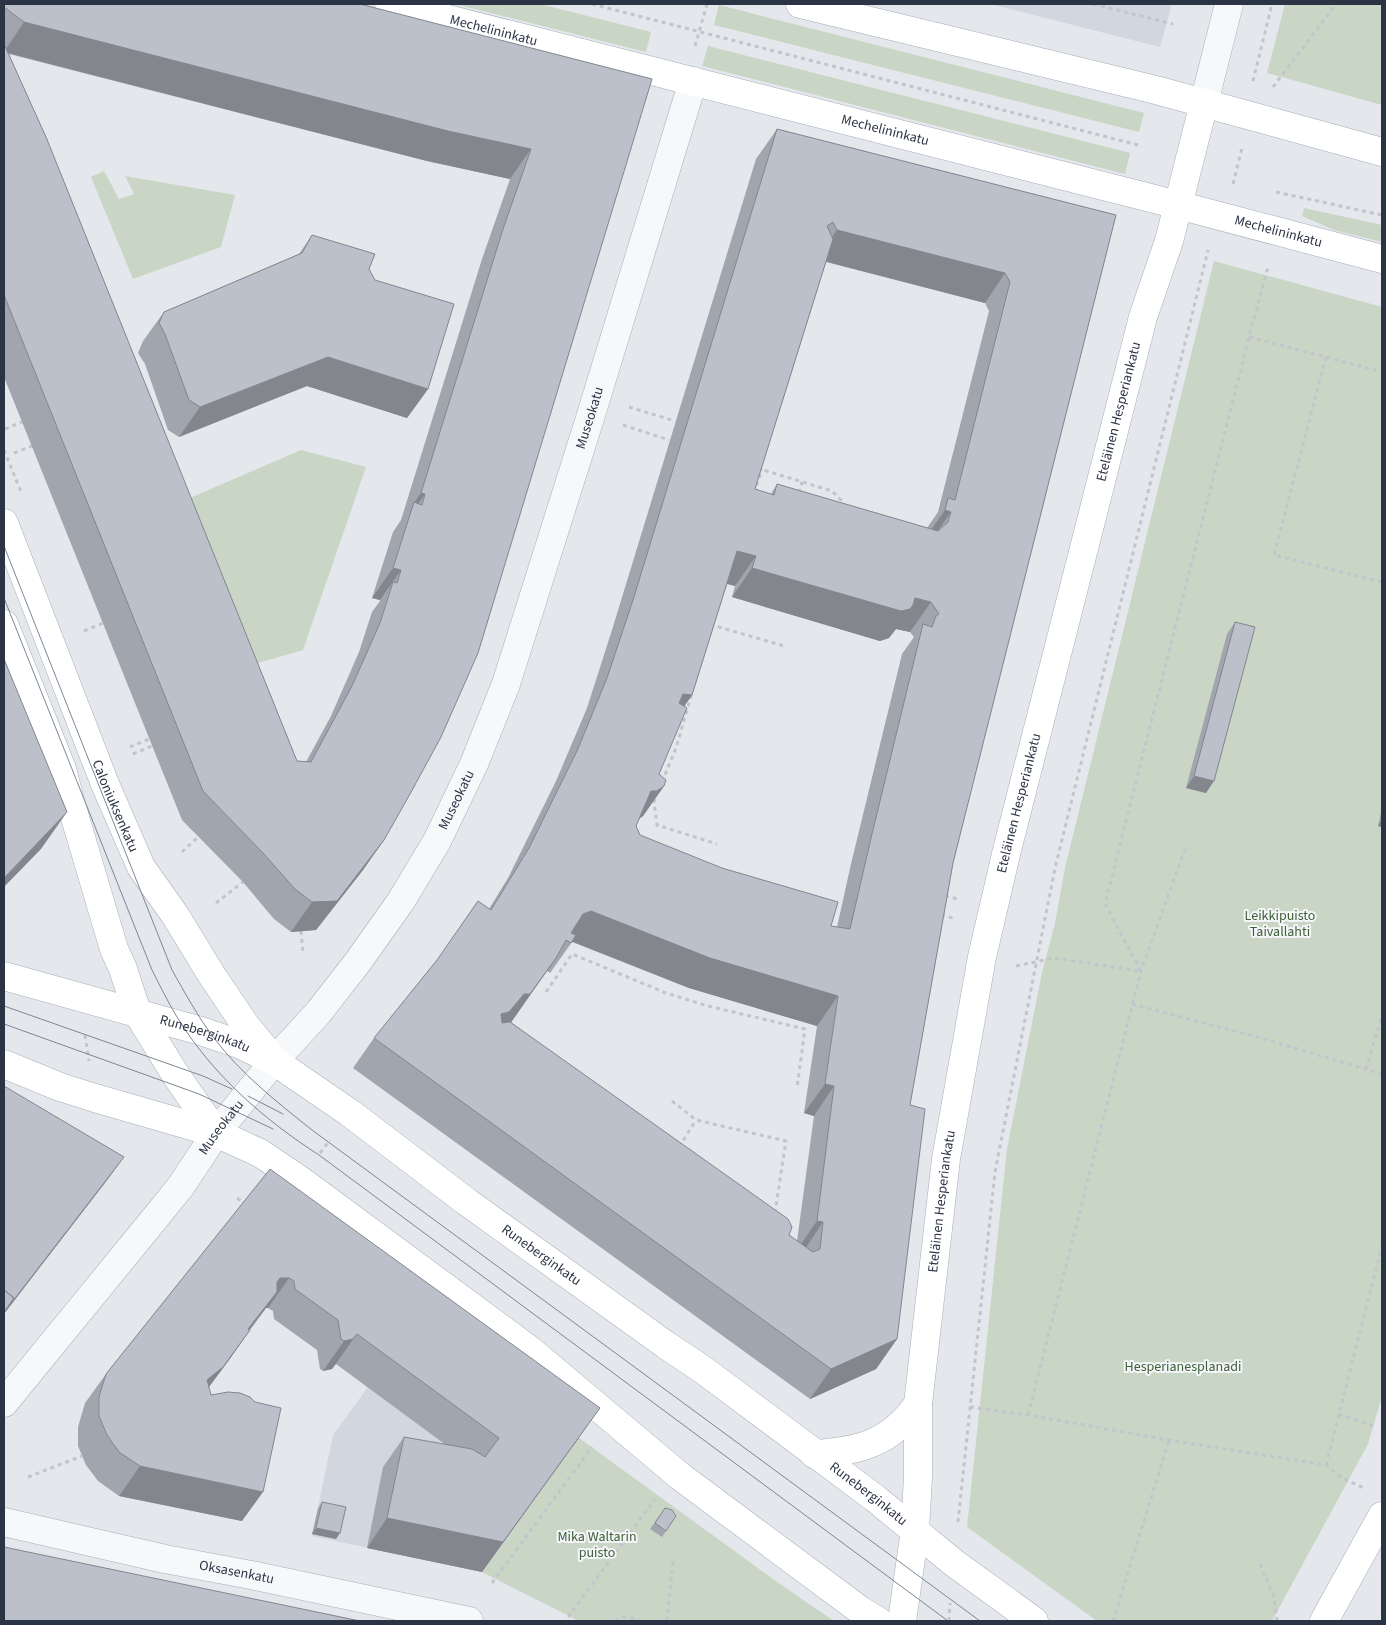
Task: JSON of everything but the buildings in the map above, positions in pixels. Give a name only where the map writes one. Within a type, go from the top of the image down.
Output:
[{"type":"main road","name":"Mechelininkatu","points":[[389,4],[1225,217],[1382,259]]},
{"type":"main road","points":[[800,4],[1156,90],[1382,152]]},
{"type":"main road","name":"Eteläinen Hesperiankatu","points":[[902,1621],[915,1530],[918,1477],[918,1404],[946,1159],[982,957],[1141,327],[1169,241],[1204,103]]},
{"type":"main road","name":"Caloniuksenkatu","points":[[4,523],[105,784],[141,867],[175,914],[211,974],[246,1026],[274,1061]]},
{"type":"main road","points":[[4,624],[62,768],[114,949],[123,969],[137,1012],[175,1074],[216,1133]]},
{"type":"main road","name":"Runeberginkatu","points":[[4,976],[137,1012],[239,1044],[274,1061],[350,1113],[467,1202],[702,1369],[876,1499],[954,1562],[1034,1621]]},
{"type":"main road","points":[[4,1064],[60,1087],[216,1133],[260,1153],[300,1180],[530,1350],[681,1477],[878,1621]]},
{"type":"main road","points":[[814,1454],[858,1448],[894,1432],[908,1420],[918,1404]]},
{"type":"main road","points":[[1324,1621],[1382,1516]]},
{"type":"street","name":"Eteläinen Hesperiankatu","points":[[1204,103],[1229,4]]},
{"type":"street","name":"Museokatu","points":[[4,1403],[181,1186],[216,1133],[274,1061],[309,1024],[357,963],[400,902],[437,841],[474,764],[506,684],[694,81]]},
{"type":"street","name":"Oksasenkatu","points":[[4,1522],[164,1559],[251,1575],[469,1621]]},
{"type":"path","points":[[592,4],[1142,146]]},
{"type":"path","points":[[694,81],[691,61],[707,4]]},
{"type":"path","points":[[1093,4],[1173,24]]},
{"type":"path","points":[[1252,82],[1272,4]]},
{"type":"path","points":[[1272,89],[1336,4]]},
{"type":"path","points":[[1225,217],[1250,115]]},
{"type":"path","points":[[1234,183],[1242,185]]},
{"type":"path","points":[[1268,190],[1382,215]]},
{"type":"path","points":[[956,1530],[995,1172],[1055,868],[1207,250]]},
{"type":"path","points":[[1140,971],[1105,904],[1268,267]]},
{"type":"path","points":[[1249,337],[1382,372]]},
{"type":"path","points":[[1326,357],[1274,555],[1382,582]]},
{"type":"path","points":[[594,406],[675,421]]},
{"type":"path","points":[[594,406],[669,440]]},
{"type":"path","points":[[5,429],[22,422]]},
{"type":"path","points":[[14,453],[32,446]]},
{"type":"path","points":[[750,465],[832,490],[842,501],[845,512]]},
{"type":"path","points":[[753,496],[762,470]]},
{"type":"path","points":[[797,500],[802,482]]},
{"type":"path","points":[[84,630],[103,623]]},
{"type":"path","points":[[710,635],[712,625],[784,646]]},
{"type":"path","points":[[661,784],[676,748],[693,691]]},
{"type":"path","points":[[130,747],[149,739]]},
{"type":"path","points":[[133,754],[152,746]]},
{"type":"path","points":[[411,785],[418,789]]},
{"type":"path","points":[[657,793],[654,802],[658,825],[717,844]]},
{"type":"path","points":[[389,824],[397,828]]},
{"type":"path","points":[[182,852],[198,837]]},
{"type":"path","points":[[1028,1415],[1140,971],[1185,849]]},
{"type":"path","points":[[216,903],[242,882]]},
{"type":"path","points":[[941,895],[958,899]]},
{"type":"path","points":[[936,914],[954,918]]},
{"type":"path","points":[[301,931],[303,953]]},
{"type":"path","points":[[546,992],[572,954],[666,993],[708,1006],[805,1029],[797,1088]]},
{"type":"path","points":[[1016,966],[1054,958],[1140,971]]},
{"type":"path","points":[[1132,1004],[1261,1038],[1382,1074]]},
{"type":"path","points":[[1366,1069],[1382,1016]]},
{"type":"path","points":[[672,1101],[696,1120],[786,1141],[775,1216]]},
{"type":"path","points":[[300,1180],[350,1113]]},
{"type":"path","points":[[677,1149],[696,1120]]},
{"type":"path","points":[[237,1198],[245,1204]]},
{"type":"path","points":[[1326,1465],[1382,1245]]},
{"type":"path","points":[[970,1407],[1326,1465],[1342,1478]]},
{"type":"path","points":[[1339,1414],[1376,1427]]},
{"type":"path","points":[[1113,1621],[1169,1440]]},
{"type":"path","points":[[492,1583],[597,1441]]},
{"type":"path","points":[[28,1478],[82,1456]]},
{"type":"path","points":[[568,1617],[657,1497]]},
{"type":"path","points":[[667,1621],[674,1560]]},
{"type":"path","points":[[1260,1564],[1274,1597],[1277,1621]]},
{"type":"path","points":[[615,1621],[618,1618],[627,1617],[640,1621]]},
{"type":"shaded area","points":[[990,4],[1172,4],[1160,47]]},
{"type":"shaded area","points":[[417,1320],[482,1572],[312,1536],[333,1435]]},
{"type":"green space","points":[[455,4],[540,4],[651,32],[646,52]]},
{"type":"green space","points":[[1285,4],[1382,4],[1382,105],[1267,73]]},
{"type":"green space","points":[[719,5],[1144,113],[1139,132],[714,25]]},
{"type":"green space","points":[[708,46],[1130,153],[1125,174],[702,66]]},
{"type":"green space","points":[[104,171],[119,199],[134,194],[125,176],[235,195],[221,247],[133,279],[91,177]]},
{"type":"green space","points":[[1304,208],[1382,225],[1382,242],[1334,230],[1302,216]]},
{"type":"green space","name":"Hesperianesplanadi","points":[[1214,261],[1382,307],[1382,1396],[1368,1444],[1272,1621],[1097,1621],[967,1527],[1007,1149],[1065,868]]},
{"type":"green space","points":[[301,450],[366,467],[303,650],[228,672],[162,510]]},
{"type":"green space","name":"Mika Waltarin puisto","points":[[579,1438],[834,1621],[579,1621],[482,1572]]},
{"type":"tram line","points":[[4,546],[172,970],[203,1022],[236,1064],[260,1087],[312,1130],[980,1621]]},
{"type":"tram line","points":[[4,598],[152,970],[177,1017],[206,1058],[240,1094],[278,1126],[948,1621]]},
{"type":"tram line","points":[[4,1006],[203,1076],[232,1089]]},
{"type":"tram line","points":[[4,1024],[199,1094],[273,1129]]},
{"type":"tram line","points":[[248,1096],[283,1114]]},
{"type":"park label","name":"Leikkipuisto Taivallahti","points":[[1280,924]]}]
